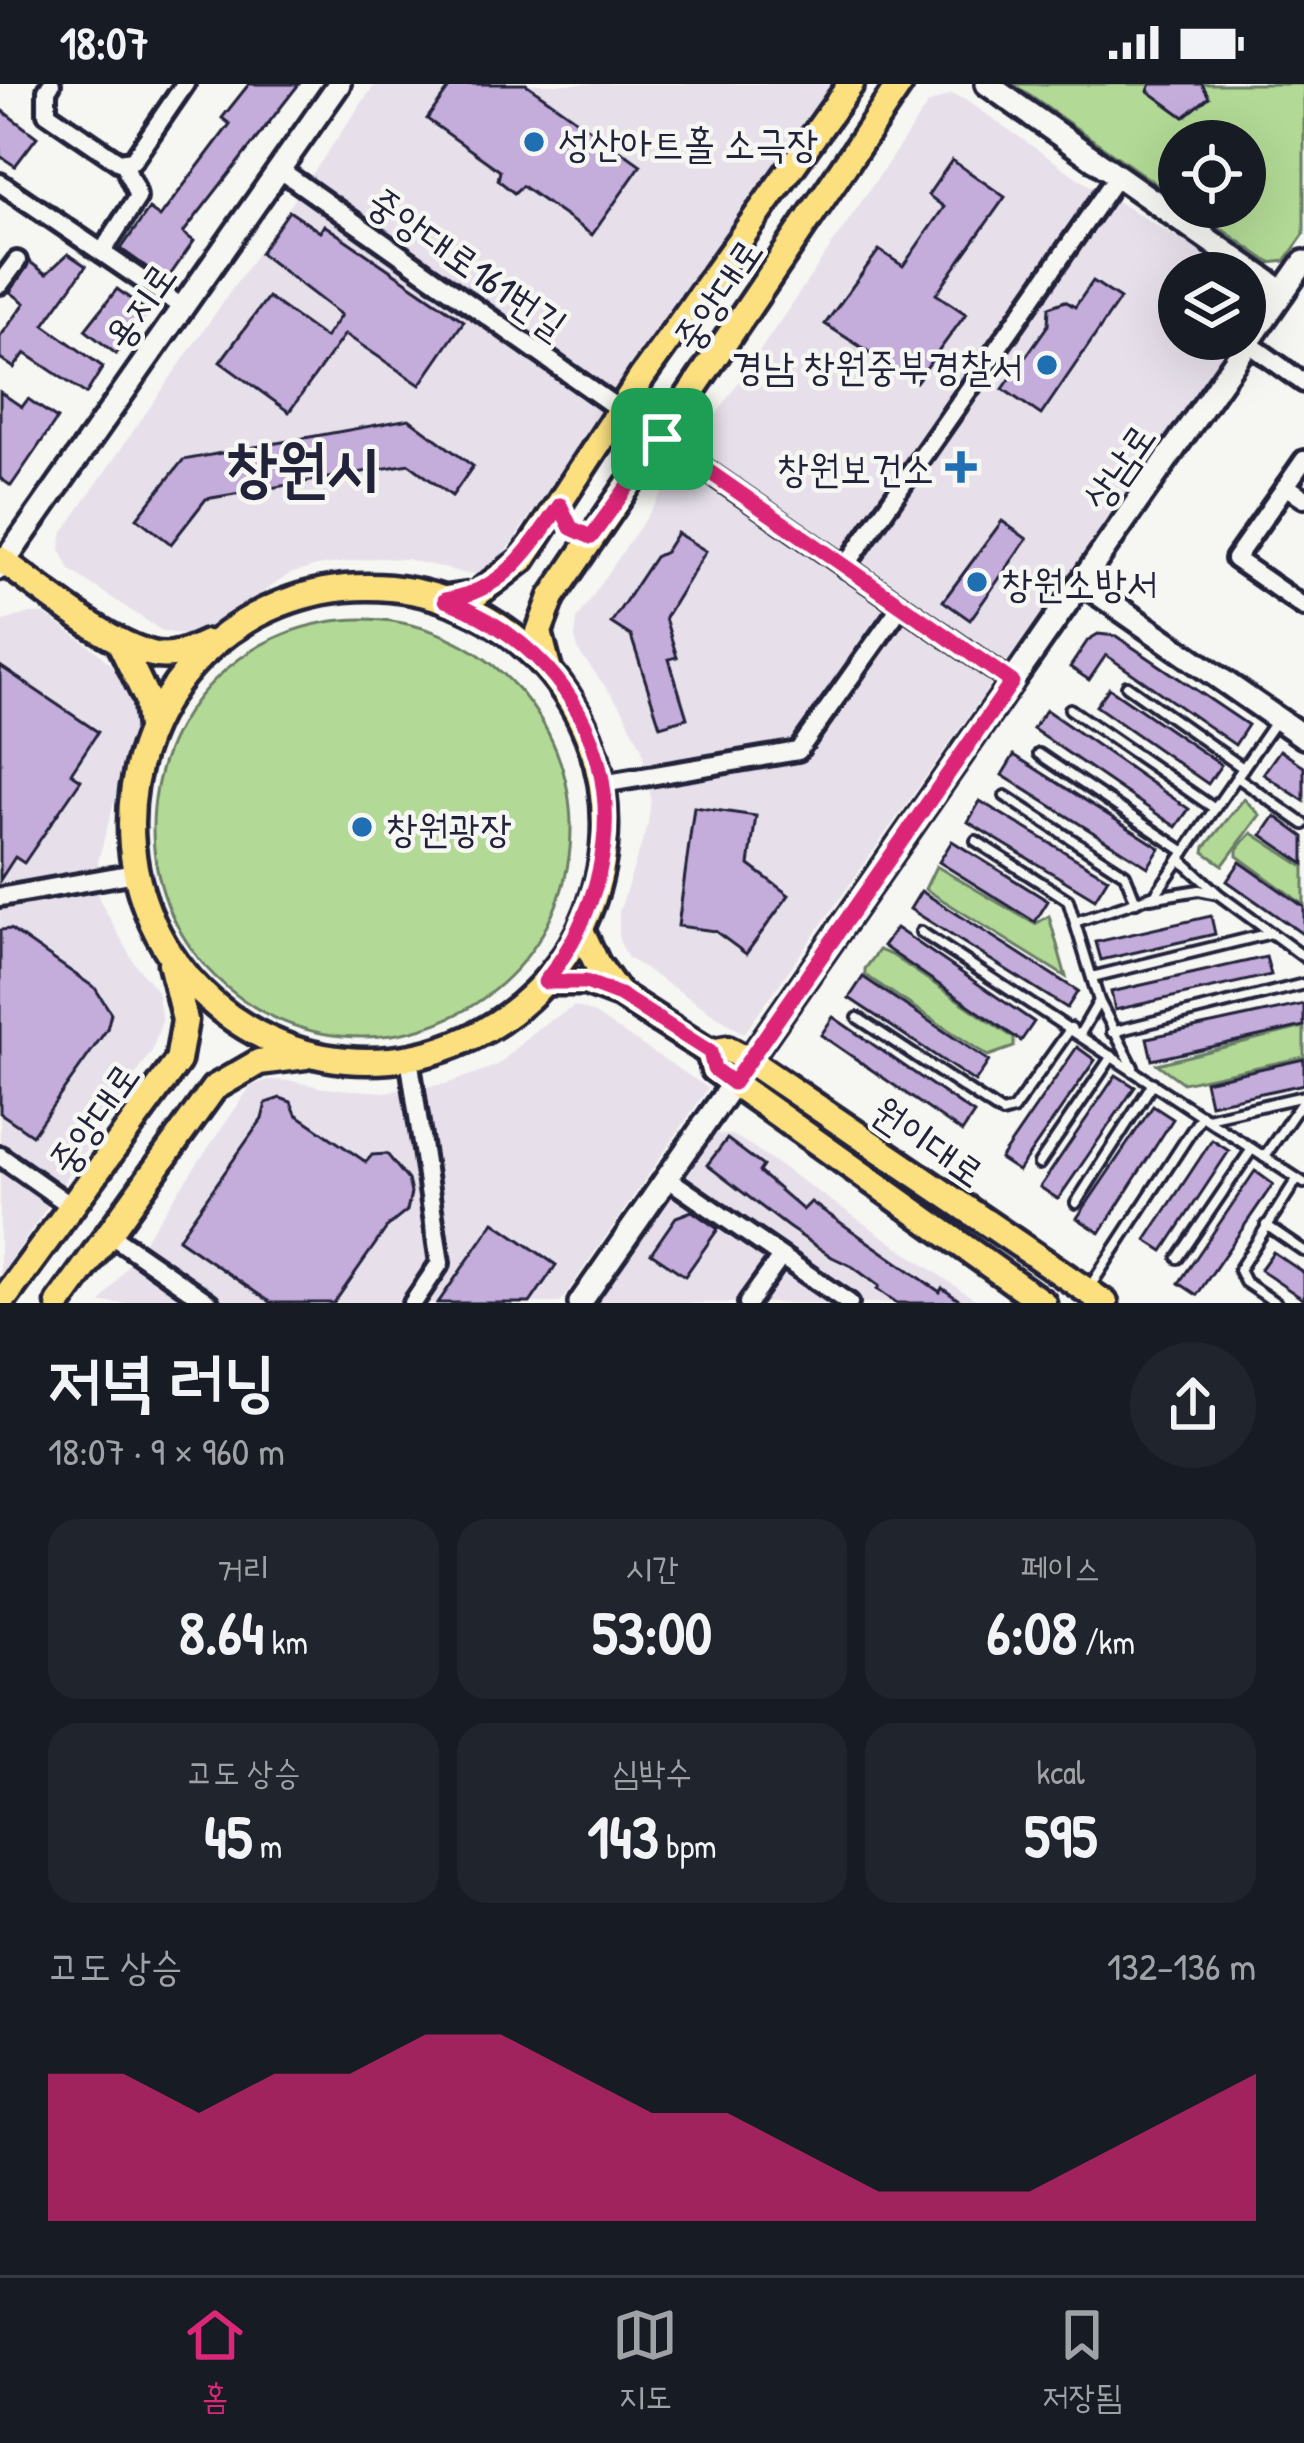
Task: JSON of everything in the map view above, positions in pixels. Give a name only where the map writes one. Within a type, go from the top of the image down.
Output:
[{"type":"main road","name":"용지로","points":[[1,563],[339,84]]},
{"type":"main road","name":"중앙대로","points":[[445,600],[476,595],[523,559],[620,410],[851,84]]},
{"type":"main road","name":"중앙대로","points":[[549,670],[539,632],[552,596],[900,84]]},
{"type":"main road","points":[[987,84],[1283,292]]},
{"type":"main road","name":"상남로","points":[[1266,317],[1304,262]]},
{"type":"main road","name":"상남로","points":[[580,1303],[1236,360]]},
{"type":"main road","points":[[560,505],[571,528],[591,537]]},
{"type":"main road","points":[[1,563],[119,641],[156,656],[178,655],[240,624],[288,601],[339,589],[392,588],[445,600],[501,628],[549,670],[583,723],[602,784],[606,821],[595,896],[580,930],[545,982],[516,1010],[483,1031],[409,1058],[362,1061],[314,1055],[263,1037],[232,1018],[191,983],[170,955],[148,915],[135,873],[132,790],[150,729],[187,670],[240,624]]},
{"type":"main road","points":[[1081,582],[1304,737]]},
{"type":"main road","points":[[119,641],[146,699],[150,729]]},
{"type":"main road","name":"원이대로","points":[[580,930],[620,995]]},
{"type":"main road","name":"중앙대로","points":[[1,1303],[178,1060],[184,1020],[170,955]]},
{"type":"main road","name":"원이대로","points":[[545,982],[586,982],[620,995],[710,1052],[728,1049],[748,1060],[1091,1299]]},
{"type":"main road","name":"원이대로","points":[[710,1052],[714,1069],[1043,1303]]},
{"type":"main road","name":"중앙대로","points":[[59,1303],[214,1088],[260,1062],[314,1055]]},
{"type":"street","points":[[51,84],[46,90],[46,112],[118,162],[133,160],[185,84]]},
{"type":"street","points":[[102,253],[137,198],[125,174],[126,161]]},
{"type":"street","name":"중앙대로161번길","points":[[279,169],[620,410]]},
{"type":"street","points":[[845,567],[1118,175]]},
{"type":"street","points":[[0,182],[182,307]]},
{"type":"street","points":[[0,284],[17,261]]},
{"type":"street","points":[[1266,356],[1304,383]]},
{"type":"street","points":[[662,439],[1012,682]]},
{"type":"street","points":[[1304,460],[1235,559],[1304,607]]},
{"type":"street","points":[[1286,485],[1304,498]]},
{"type":"street","points":[[602,784],[798,752],[901,606]]},
{"type":"street","points":[[0,897],[135,873]]},
{"type":"street","points":[[409,1058],[440,1263],[413,1303]]},
{"type":"street","points":[[0,1156],[74,1208]]},
{"type":"street","points":[[667,1178],[849,1303]]},
{"type":"street","points":[[108,1233],[209,1303]]},
{"type":"street","points":[[748,1303],[781,1257]]},
{"type":"lane","points":[[1126,686],[1243,768]]},
{"type":"lane","points":[[1070,709],[1215,809]]},
{"type":"lane","points":[[1149,898],[1276,718]]},
{"type":"lane","points":[[1039,754],[1183,856],[1218,894],[1304,957]]},
{"type":"lane","points":[[1237,777],[1304,824]]},
{"type":"lane","points":[[1005,796],[1125,874],[1136,902]]},
{"type":"lane","points":[[976,841],[1064,896],[1099,1001],[1138,1073]]},
{"type":"lane","points":[[1076,922],[1149,898],[1199,890],[1218,894]]},
{"type":"lane","points":[[921,932],[1301,1181],[1239,1270],[1245,1282],[1276,1303]]},
{"type":"lane","points":[[1092,977],[1271,933]]},
{"type":"lane","points":[[1112,1032],[1304,984]]},
{"type":"lane","points":[[858,1018],[1002,1113],[1013,1110],[1099,1001]]},
{"type":"lane","points":[[1039,1165],[1113,1056]]},
{"type":"lane","points":[[1076,1203],[1153,1083]]},
{"type":"lane","points":[[1091,1299],[1204,1117],[1304,1098]]},
{"type":"lane","points":[[1264,1157],[1304,1098]]},
{"type":"lane","points":[[1178,1258],[1252,1149]]},
{"type":"lane","points":[[1267,1225],[1304,1251]]},
{"type":"shaded area","points":[[375,84],[840,84],[494,568],[480,574],[463,573],[406,559],[376,558],[317,566],[290,574],[196,637],[162,631],[70,570],[60,549],[63,532]]},
{"type":"shaded area","points":[[951,94],[966,100],[1081,180],[1202,252],[1158,252],[1158,360],[1220,360],[744,1034],[627,957],[619,940],[619,912],[648,824],[651,798],[642,749],[623,710],[579,652],[577,619],[928,104]]},
{"type":"shaded area","points":[[44,614],[94,649],[118,671],[134,696],[136,721],[98,861],[99,899],[135,964],[157,991],[162,1020],[152,1051],[0,1277],[0,622]]},
{"type":"shaded area","points":[[575,1006],[708,1088],[560,1303],[101,1303],[251,1086],[268,1080],[292,1081],[384,1092],[446,1084],[498,1065],[538,1028]]},
{"type":"shaded area","points":[[732,1135],[750,1145],[980,1303],[587,1303],[702,1138]]},
{"type":"green space","points":[[1013,84],[1304,84],[1304,234],[1285,261],[1270,263],[1266,252],[1254,252],[1220,228],[1266,228],[1266,120],[1158,120],[1158,185]]},
{"type":"green space","name":"창원광장","points":[[362,619],[403,623],[442,635],[478,654],[510,680],[536,712],[555,748],[567,787],[571,828],[567,869],[555,908],[536,944],[510,976],[478,1002],[442,1021],[403,1033],[362,1037],[321,1033],[282,1021],[246,1002],[214,976],[188,944],[169,908],[157,869],[153,828],[157,787],[169,748],[188,712],[214,680],[246,654],[282,635],[321,623]]},
{"type":"green space","points":[[1244,799],[1260,815],[1223,865],[1204,852],[1205,847]]},
{"type":"green space","points":[[1252,833],[1304,867],[1304,905],[1237,856],[1237,849]]},
{"type":"green space","points":[[936,866],[1035,924],[1049,916],[1066,977],[925,889]]},
{"type":"green space","points":[[879,950],[1014,1038],[1014,1047],[988,1056],[865,975]]},
{"type":"green space","points":[[1304,1027],[1304,1057],[1183,1083],[1157,1064]]},
{"type":"building","points":[[249,84],[299,84],[183,233],[194,241],[166,281],[121,249],[149,209],[160,217],[230,124],[222,118]]},
{"type":"building","name":"성산아트홀 소극장","points":[[452,84],[526,84],[641,165],[592,235],[522,186],[514,193],[498,180],[500,171],[427,119]]},
{"type":"building","points":[[1151,84],[1202,84],[1209,97],[1184,117],[1148,91]]},
{"type":"building","points":[[0,109],[37,137],[15,166],[0,156]]},
{"type":"building","points":[[952,160],[1005,197],[936,294],[966,314],[916,382],[825,324],[879,250],[903,266],[944,207],[928,195]]},
{"type":"building","points":[[289,211],[320,232],[324,225],[464,321],[420,385],[345,334],[289,412],[220,362],[268,297],[325,338],[341,315],[260,253]]},
{"type":"building","points":[[68,254],[86,266],[44,325],[103,367],[86,394],[25,353],[14,368],[0,358],[0,337],[25,303],[10,292],[30,262],[46,274]]},
{"type":"building","name":"경남 창원중부경찰서","points":[[1093,281],[1120,299],[1041,415],[1003,389],[1048,325],[1049,307],[1065,301],[1075,307]]},
{"type":"building","points":[[117,289],[148,312],[116,354],[85,330]]},
{"type":"building","points":[[0,392],[22,407],[28,399],[57,419],[11,486],[0,478]]},
{"type":"building","points":[[409,419],[473,466],[452,496],[409,464],[206,499],[171,544],[137,518],[183,460]]},
{"type":"building","name":"창원소방서","points":[[1002,521],[1027,539],[970,620],[943,601]]},
{"type":"building","points":[[677,533],[706,551],[665,618],[677,657],[669,659],[687,718],[660,726],[631,636],[611,623]]},
{"type":"building","points":[[1098,634],[1116,636],[1248,725],[1235,745],[1106,655],[1089,680],[1070,667],[1088,640]]},
{"type":"building","points":[[0,666],[98,732],[71,773],[81,780],[24,863],[15,857],[0,880]]},
{"type":"building","points":[[1109,688],[1221,765],[1208,784],[1096,706]]},
{"type":"building","points":[[1046,710],[1189,809],[1176,827],[1033,729]]},
{"type":"building","points":[[1280,750],[1304,767],[1304,801],[1263,774]]},
{"type":"building","points":[[1014,755],[1160,848],[1148,867],[1002,775]]},
{"type":"building","points":[[980,801],[1108,878],[1095,899],[968,822]]},
{"type":"building","points":[[694,807],[756,816],[749,865],[789,895],[746,954],[715,931],[678,926]]},
{"type":"building","points":[[1275,816],[1304,837],[1304,864],[1262,835]]},
{"type":"building","points":[[952,841],[1048,901],[1035,922],[939,862]]},
{"type":"building","points":[[1240,862],[1304,907],[1304,935],[1227,881]]},
{"type":"building","points":[[921,891],[1078,991],[1067,1008],[910,909]]},
{"type":"building","points":[[1211,916],[1215,934],[1101,960],[1096,942]]},
{"type":"building","points":[[896,928],[1034,1022],[1021,1041],[883,946]]},
{"type":"building","points":[[10,929],[95,988],[111,1013],[107,1029],[32,1135],[0,1113],[0,930]]},
{"type":"building","points":[[1266,957],[1271,975],[1115,1010],[1111,992]]},
{"type":"building","points":[[863,977],[989,1061],[975,1082],[849,998]]},
{"type":"building","points":[[1304,1004],[1304,1026],[1152,1060],[1147,1038]]},
{"type":"building","points":[[833,1017],[974,1114],[962,1132],[821,1035]]},
{"type":"building","points":[[1077,1047],[1095,1060],[1018,1171],[1000,1159]]},
{"type":"building","points":[[1304,1059],[1304,1084],[1210,1104],[1205,1081]]},
{"type":"building","points":[[1116,1075],[1135,1087],[1058,1199],[1040,1187]]},
{"type":"building","points":[[280,1098],[366,1162],[372,1155],[387,1154],[408,1180],[407,1211],[388,1226],[334,1303],[271,1303],[178,1239],[262,1119],[266,1103]]},
{"type":"building","points":[[1153,1106],[1173,1119],[1100,1233],[1077,1218]]},
{"type":"building","points":[[727,1139],[763,1166],[759,1172],[803,1210],[811,1202],[963,1303],[897,1303],[707,1165]]},
{"type":"building","points":[[1212,1140],[1229,1151],[1163,1251],[1146,1240]]},
{"type":"building","points":[[1255,1171],[1273,1184],[1197,1295],[1179,1283]]},
{"type":"building","points":[[692,1211],[718,1229],[685,1276],[651,1253],[676,1217]]},
{"type":"building","points":[[494,1222],[556,1265],[530,1303],[438,1303]]},
{"type":"building","points":[[1273,1252],[1304,1273],[1304,1300],[1260,1270]]},
{"type":"place","name":"성산아트홀 소극장","points":[[534,142]]},
{"type":"place","name":"경남 창원중부경찰서","points":[[1047,365]]},
{"type":"place","name":"창원보건소","points":[[961,467]]},
{"type":"place","name":"창원소방서","points":[[977,582]]},
{"type":"place","name":"창원광장","points":[[362,827]]},
{"type":"district","name":"창원시","points":[[302,466]]},
{"type":"route","points":[[662,439],[1012,682],[733,1083],[714,1069],[710,1052],[620,995],[586,982],[545,982],[589,913],[600,877],[606,821],[597,759],[571,700],[538,658],[501,628],[445,600],[476,595],[523,559],[560,505],[571,528],[591,537],[662,439]]}]
